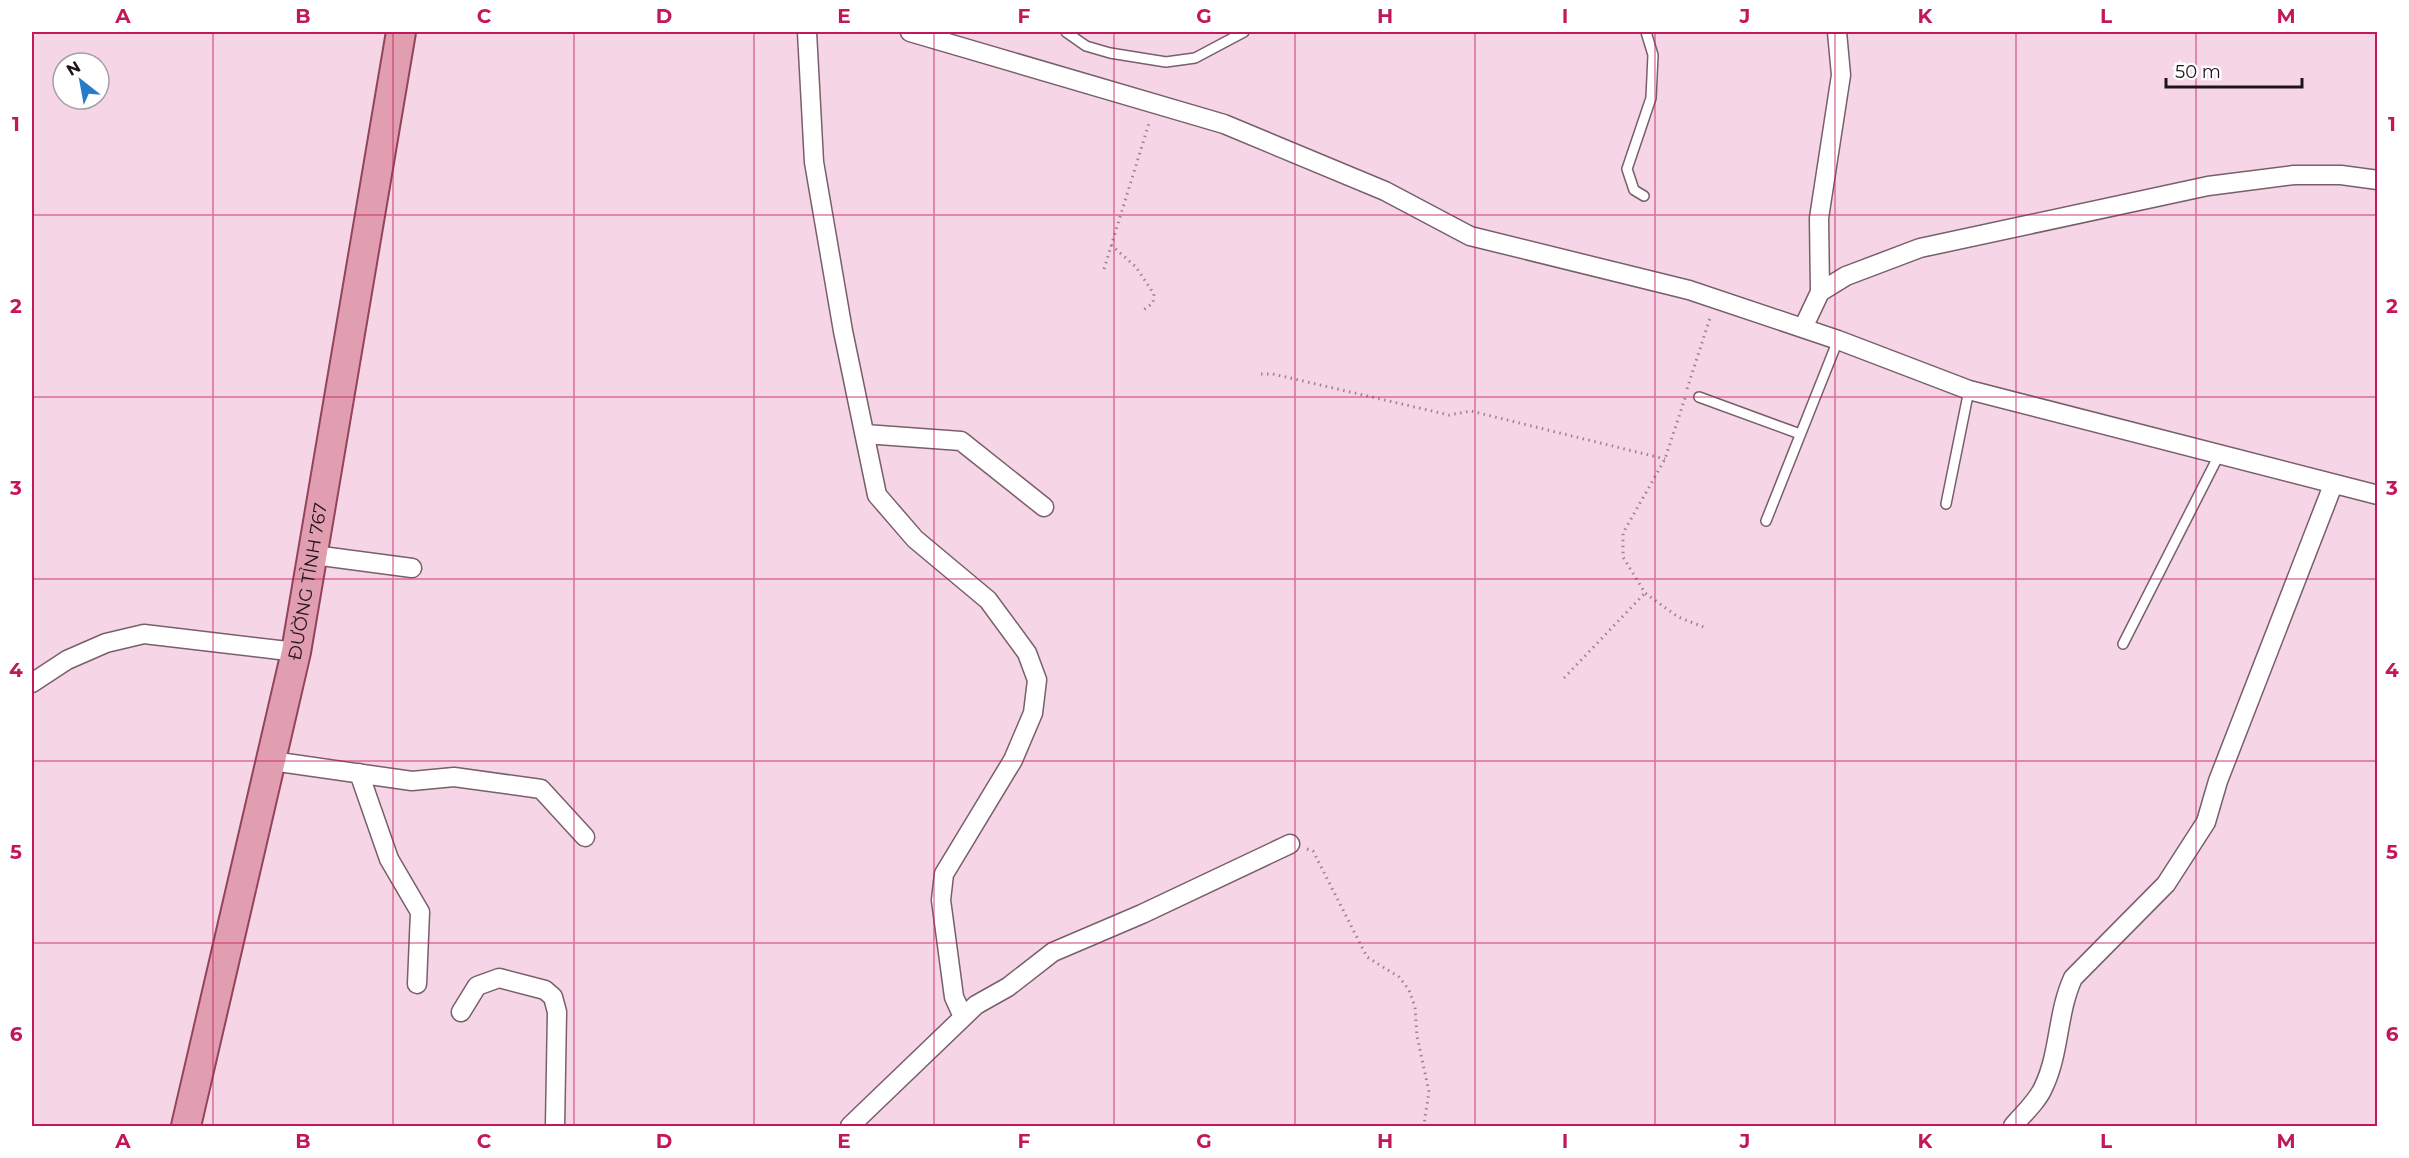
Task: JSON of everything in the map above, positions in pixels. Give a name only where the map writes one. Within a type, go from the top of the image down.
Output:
[{"type":"main road","name":"ĐƯỜNG TỈNH 767","points":[[186,1126],[296,652],[401,32]]},
{"type":"street","points":[[807,32],[814,162],[843,331],[878,495],[915,539],[988,600],[1027,653],[1037,680],[1033,713],[1014,760],[944,874],[942,911],[954,997],[963,1017]]},
{"type":"street","points":[[910,32],[1224,124],[1374,187],[1470,236],[1689,290],[1838,340],[1969,390],[2378,495]]},
{"type":"street","points":[[1803,328],[1820,292],[1819,218],[1841,75],[1837,32]]},
{"type":"street","points":[[1820,292],[1846,276],[1920,248],[2208,186],[2294,174],[2341,175],[2378,180]]},
{"type":"street","points":[[865,434],[961,441],[1044,507]]},
{"type":"street","points":[[2013,1126],[2043,1089],[2050,1072],[2066,994],[2073,978],[2166,884],[2206,822],[2218,781],[2333,485]]},
{"type":"street","points":[[314,555],[412,568]]},
{"type":"street","points":[[32,683],[67,660],[106,643],[144,634],[296,652]]},
{"type":"street","points":[[272,761],[412,781],[454,777],[541,789],[585,837]]},
{"type":"street","points":[[359,773],[389,859],[420,912],[417,984]]},
{"type":"street","points":[[850,1126],[976,1005],[1008,987],[1053,952],[1142,914],[1290,844]]},
{"type":"street","points":[[461,1012],[477,986],[500,978],[545,990],[553,997],[557,1012],[555,1126]]},
{"type":"lane","points":[[1066,32],[1086,46],[1110,53],[1166,62],[1195,58],[1244,32]]},
{"type":"lane","points":[[1644,196],[1634,190],[1628,169],[1651,98],[1653,55],[1646,32]]},
{"type":"lane","points":[[1766,521],[1838,340]]},
{"type":"lane","points":[[1946,504],[1969,390]]},
{"type":"lane","points":[[1699,397],[1800,434]]},
{"type":"lane","points":[[2123,644],[2220,453]]},
{"type":"path","points":[[1104,269],[1155,104]]},
{"type":"path","points":[[1111,245],[1136,267],[1154,294],[1153,303],[1142,311]]},
{"type":"path","points":[[1707,628],[1678,617],[1645,593],[1623,557],[1623,533],[1665,459],[1716,299]]},
{"type":"path","points":[[1261,374],[1273,374],[1449,415],[1472,411],[1665,459]]},
{"type":"path","points":[[1564,678],[1645,593]]},
{"type":"path","points":[[1290,844],[1313,851],[1368,957],[1400,977],[1409,990],[1415,1006],[1417,1036],[1429,1092],[1424,1124]]}]
